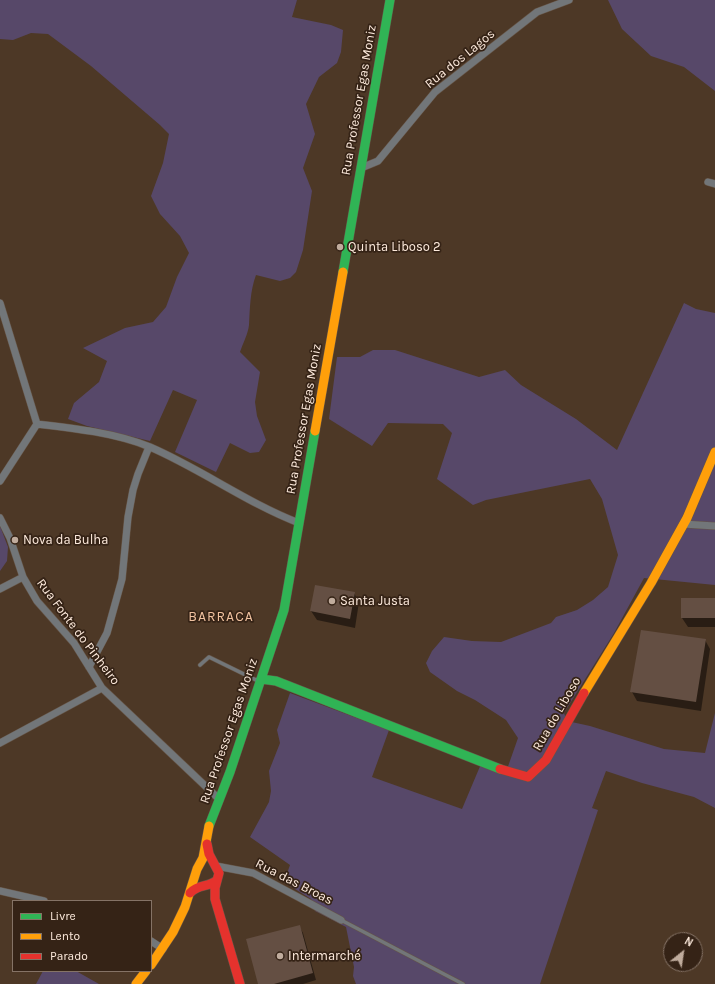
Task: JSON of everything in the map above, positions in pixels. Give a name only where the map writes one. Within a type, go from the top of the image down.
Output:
[{"type":"main road","name":"Rua Professor Egas Moniz","points":[[152,964],[163,949],[178,923],[189,896],[204,853],[208,833],[219,799],[230,772],[284,610],[390,0]]},
{"type":"main road","name":"Rua do Liboso","points":[[261,679],[276,681],[504,771],[528,777],[546,760],[651,583],[683,524],[715,452]]},
{"type":"main road","name":"Rua Professor Egas Moniz","points":[[208,833],[209,854],[216,866]]},
{"type":"main road","points":[[216,900],[209,888],[198,880],[198,870],[202,864],[210,863],[216,866],[219,873],[215,888],[216,900],[240,984]]},
{"type":"main road","points":[[189,896],[197,886],[212,884],[217,880]]},
{"type":"main road","points":[[136,984],[145,972]]},
{"type":"street","name":"Rua dos Lagos","points":[[360,168],[378,160],[436,92],[537,12],[568,0]]},
{"type":"street","points":[[0,303],[36,424],[0,482]]},
{"type":"street","points":[[36,424],[63,427],[123,438],[149,447],[214,479],[280,515],[299,523]]},
{"type":"street","points":[[89,667],[107,633],[120,587],[128,517],[133,490],[149,447]]},
{"type":"street","name":"Rua Fonte do Pinheiro","points":[[0,518],[10,538],[23,577],[37,601],[74,643],[102,688],[219,799]]},
{"type":"street","points":[[683,524],[715,526]]},
{"type":"street","points":[[0,589],[23,577]]},
{"type":"street","points":[[0,743],[102,688]]},
{"type":"street","name":"Rua das Broas","points":[[216,866],[253,873],[341,920]]},
{"type":"street","name":"Rua das Broas","points":[[217,880],[228,871],[234,869]]},
{"type":"street","points":[[0,891],[40,900]]},
{"type":"street","points":[[152,942],[163,949]]},
{"type":"lane","points":[[200,665],[209,657],[256,680],[261,679]]},
{"type":"lane","points":[[341,920],[464,984]]},
{"type":"shaded area","points":[[0,0],[297,0],[292,17],[331,25],[343,30],[341,52],[337,63],[319,77],[306,104],[315,134],[303,168],[312,191],[303,250],[296,272],[290,278],[280,281],[256,275],[251,300],[247,335],[240,352],[260,372],[255,402],[257,416],[266,440],[259,452],[250,453],[230,443],[216,472],[175,452],[197,400],[173,390],[150,441],[87,426],[68,419],[74,403],[99,382],[107,361],[83,348],[125,328],[153,322],[166,307],[177,277],[189,253],[180,236],[160,214],[151,196],[163,163],[169,134],[91,66],[48,34],[31,33],[13,40],[0,39]]},
{"type":"shaded area","points":[[608,0],[715,0],[715,91],[684,67],[651,56],[622,29]]},
{"type":"shaded area","points":[[684,303],[696,309],[715,313],[715,585],[644,578],[614,633],[564,713],[567,721],[590,726],[664,749],[705,753],[715,713],[715,808],[694,797],[642,783],[606,771],[592,808],[598,810],[540,984],[356,984],[353,976],[354,967],[346,927],[315,911],[311,899],[284,882],[290,865],[250,837],[269,802],[271,791],[269,771],[280,743],[277,730],[290,693],[389,730],[372,777],[462,809],[481,764],[505,775],[518,738],[506,720],[475,700],[457,691],[430,672],[426,663],[432,651],[444,637],[472,641],[501,642],[551,623],[556,617],[577,610],[593,600],[608,587],[618,555],[602,499],[590,479],[486,500],[473,505],[437,479],[452,433],[443,424],[388,423],[372,446],[329,419],[337,357],[360,357],[373,350],[395,350],[479,377],[505,370],[521,385],[576,419],[617,450]]},
{"type":"shaded area","points":[[0,526],[8,547],[7,561],[0,571]]},
{"type":"shaded area","points":[[42,972],[78,972],[99,984],[36,984]]},
{"type":"building","name":"Santa Justa","points":[[315,585],[355,592],[350,619],[310,611]]},
{"type":"building","points":[[681,598],[715,598],[715,618],[681,618]]},
{"type":"building","points":[[641,630],[706,639],[696,702],[630,692]]},
{"type":"building","name":"Intermarché","points":[[300,925],[313,973],[274,984],[258,984],[246,939]]},
{"type":"traffic: fast","points":[[343,272],[390,0]]},
{"type":"traffic: fast","points":[[209,826],[230,772],[284,610],[315,431]]},
{"type":"traffic: fast","points":[[261,679],[276,681],[500,769]]},
{"type":"traffic: slow","points":[[315,431],[343,272]]},
{"type":"traffic: slow","points":[[584,693],[651,583],[687,518],[715,452]]},
{"type":"traffic: slow","points":[[152,964],[173,932],[185,907],[197,869],[203,858],[209,826]]},
{"type":"traffic: slow","points":[[136,984],[145,972]]},
{"type":"traffic: jam","points":[[500,769],[528,777],[546,760],[584,693]]},
{"type":"traffic: jam","points":[[207,844],[209,854],[219,873],[215,888],[215,899],[240,984]]},
{"type":"traffic: jam","points":[[190,893],[197,888],[217,880]]},
{"type":"place","name":"Quinta Liboso 2","points":[[340,247]]},
{"type":"place","name":"Nova da Bulha","points":[[15,540]]},
{"type":"place","name":"Santa Justa","points":[[332,601]]},
{"type":"place","name":"Intermarché","points":[[280,956]]},
{"type":"district","name":"BARRACA","points":[[221,617]]}]
